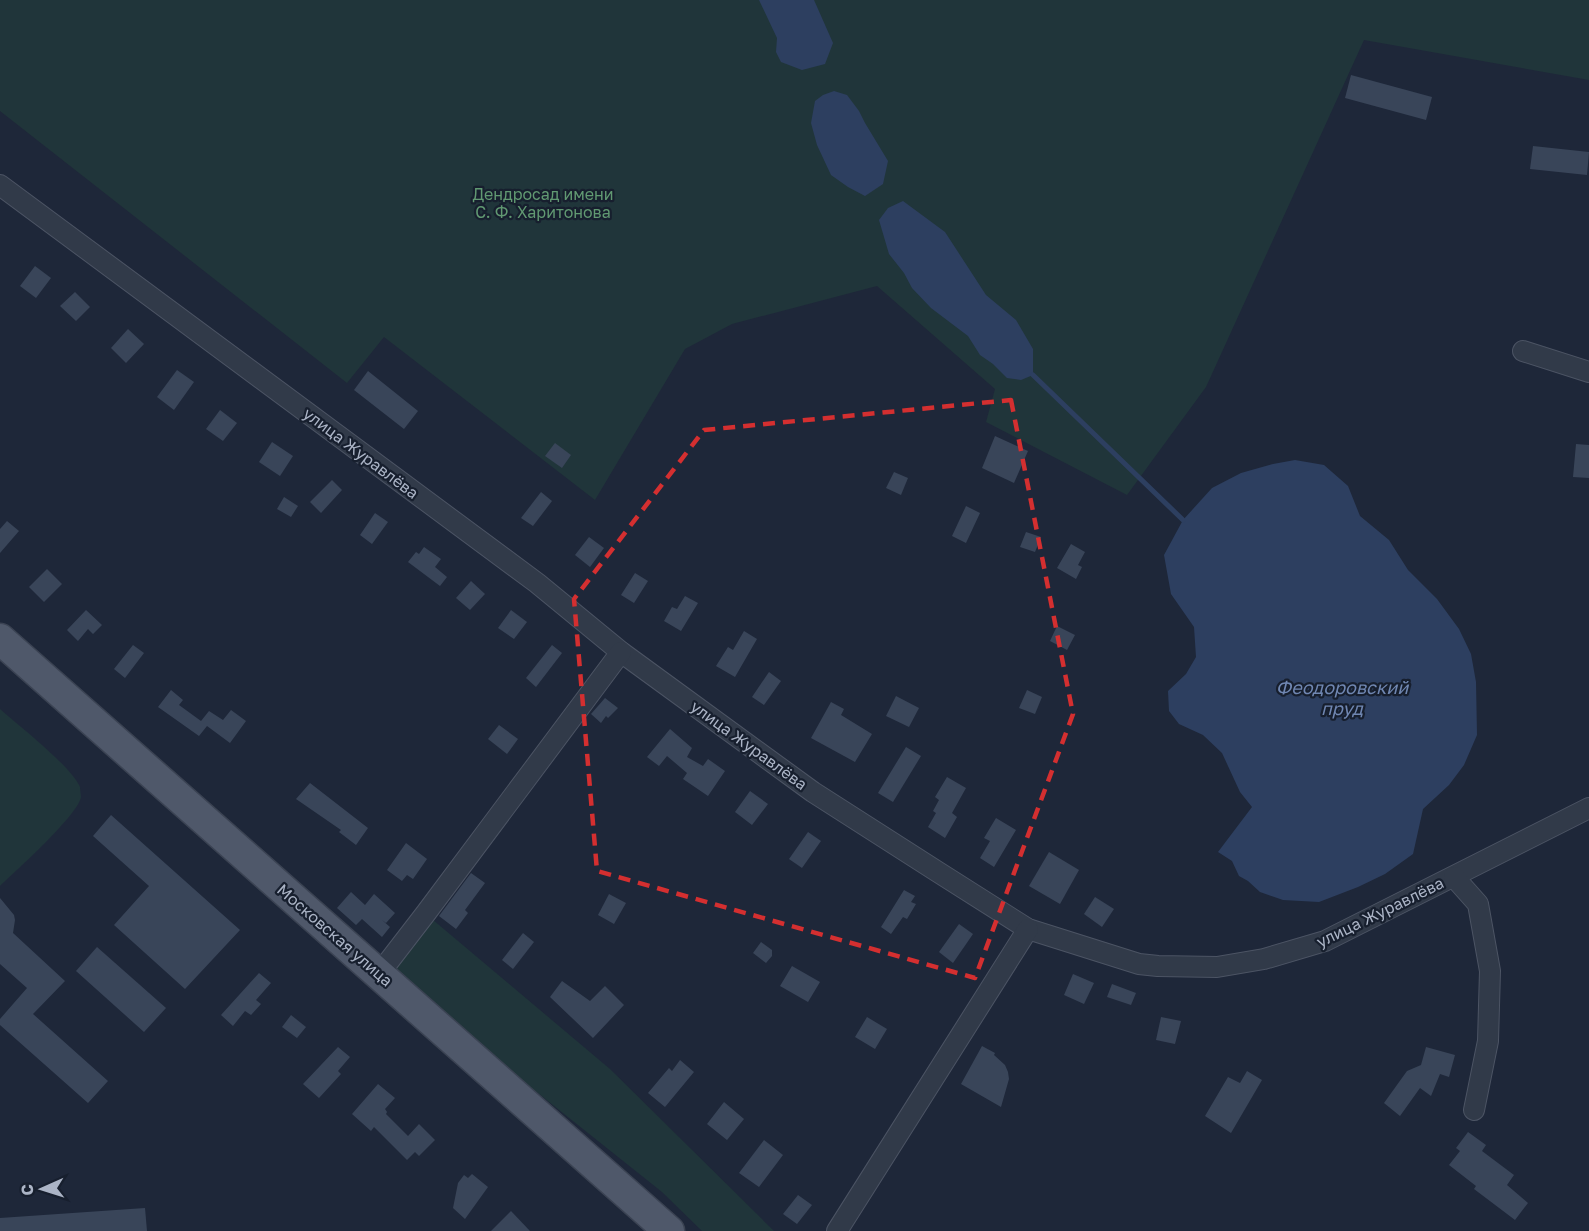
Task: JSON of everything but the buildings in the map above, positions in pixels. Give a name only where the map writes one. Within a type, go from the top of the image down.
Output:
[{"type":"main road","name":"Московская улица","points":[[0,639],[669,1231]]},
{"type":"street","name":"улица Журавлёва","points":[[0,185],[537,583],[621,652],[813,792],[1028,928],[1139,964],[1217,966],[1264,959],[1325,941],[1589,808]]},
{"type":"street","points":[[1523,351],[1589,372]]},
{"type":"street","points":[[378,974],[621,652]]},
{"type":"street","points":[[1454,877],[1478,904],[1490,971],[1488,1041],[1474,1110]]},
{"type":"street","points":[[837,1231],[1028,928]]},
{"type":"highlighted area","points":[[1011,400],[1073,714],[975,978],[597,871],[574,599],[704,430]]},
{"type":"green space","name":"Дендросад имени С. Ф. Харитонова","points":[[0,0],[1589,0],[1589,80],[1364,40],[1206,387],[1127,495],[986,422],[995,389],[877,286],[732,324],[685,349],[595,500],[384,337],[347,383],[0,111]]},
{"type":"green space","points":[[0,709],[67,769],[80,787],[81,797],[58,829],[0,886]]},
{"type":"green space","points":[[426,914],[610,1069],[774,1231],[702,1231],[662,1192],[485,1051],[392,966]]},
{"type":"water","points":[[759,0],[814,0],[833,43],[825,64],[802,70],[781,62],[776,52],[777,38]]},
{"type":"water","points":[[834,91],[847,95],[888,161],[883,184],[865,196],[831,175],[817,145],[811,123],[815,101]]},
{"type":"water","points":[[903,201],[945,232],[986,295],[1016,320],[1033,349],[1033,375],[1021,380],[1007,378],[980,355],[968,336],[931,308],[912,288],[889,254],[879,220],[888,208]]},
{"type":"water","name":"Феодоровский пруд","points":[[1295,460],[1324,465],[1348,486],[1360,516],[1389,540],[1408,570],[1437,599],[1459,629],[1471,654],[1476,682],[1477,735],[1464,765],[1449,785],[1423,809],[1413,854],[1385,874],[1319,902],[1283,900],[1260,892],[1239,876],[1232,861],[1218,852],[1252,807],[1240,792],[1222,753],[1203,735],[1179,724],[1169,711],[1168,691],[1186,674],[1196,657],[1194,627],[1171,594],[1164,555],[1183,520],[1212,488],[1241,473]]},
{"type":"waterway","points":[[1033,375],[1183,520]]}]
